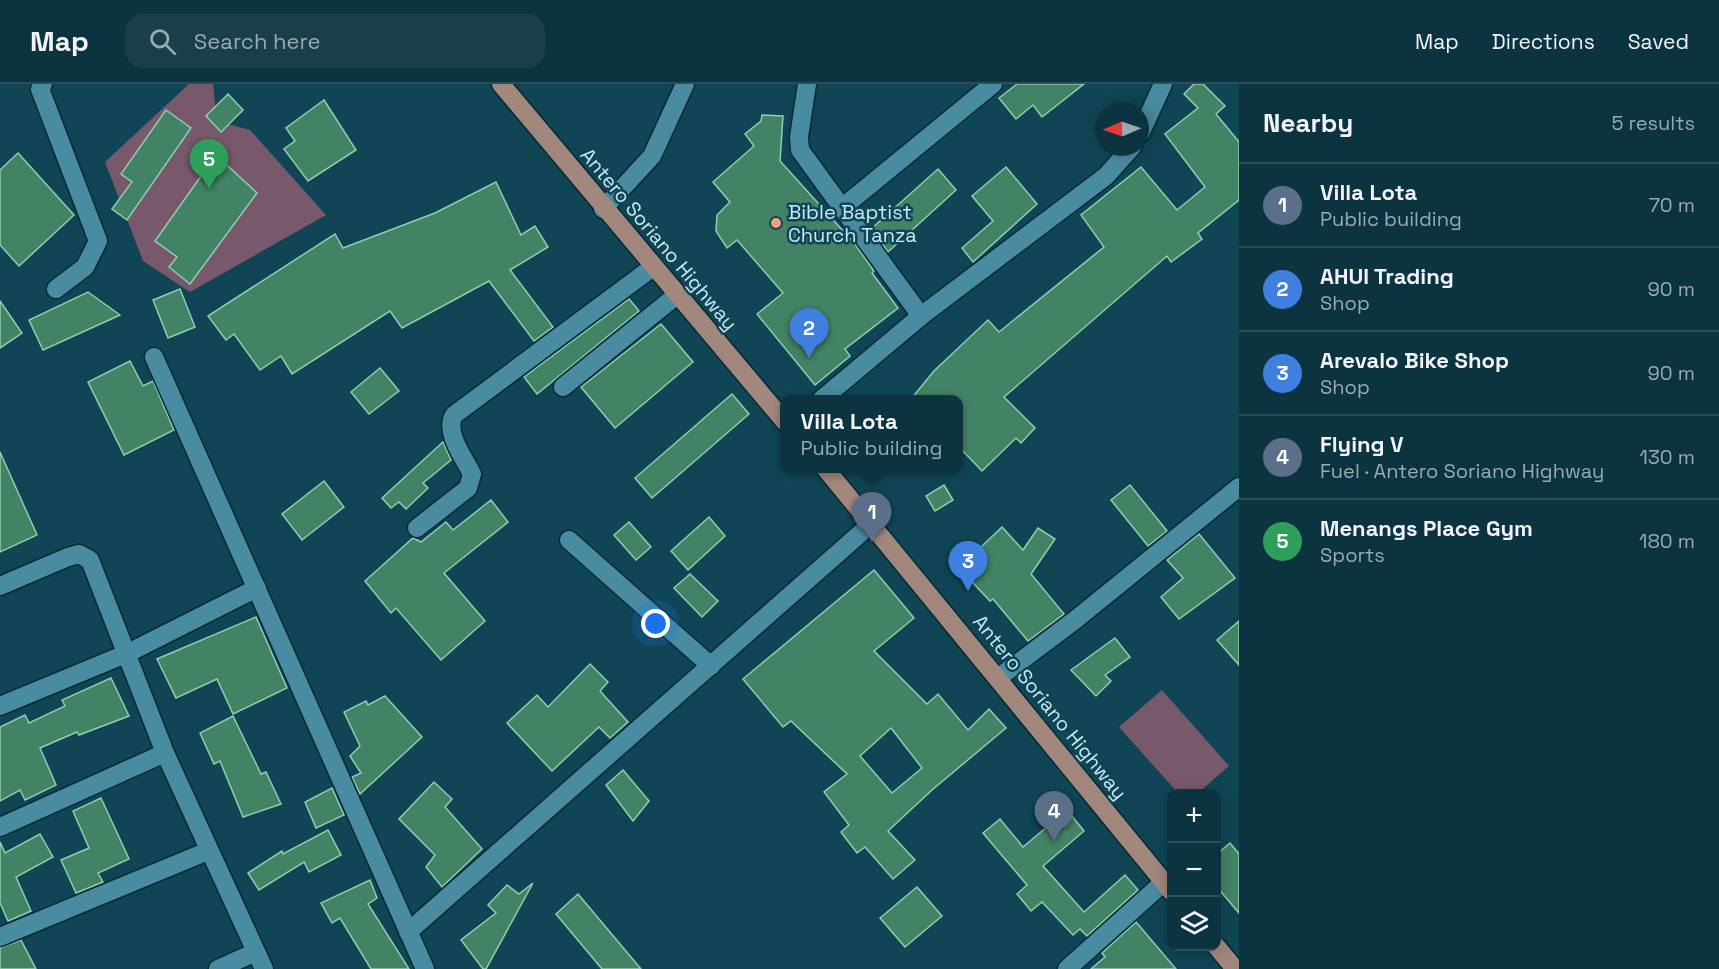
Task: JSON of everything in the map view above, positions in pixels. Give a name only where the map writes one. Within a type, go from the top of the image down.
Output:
[{"type":"main road","name":"Antero Soriano Highway","points":[[501,84],[603,209],[780,416]]},
{"type":"main road","name":"Antero Soriano Highway","points":[[829,473],[1167,886]]},
{"type":"main road","points":[[1220,951],[1235,969]]},
{"type":"street","points":[[43,84],[40,89],[98,241],[85,267],[56,289]]},
{"type":"street","points":[[603,209],[652,156],[685,84]]},
{"type":"street","points":[[807,84],[799,137],[800,150],[921,316]]},
{"type":"street","points":[[843,207],[993,84]]},
{"type":"street","points":[[1149,114],[1163,84]]},
{"type":"street","points":[[826,395],[921,316],[1106,176],[1124,156]]},
{"type":"street","points":[[417,528],[468,488],[472,481],[472,474],[451,430],[450,422],[454,415],[653,267]]},
{"type":"street","points":[[563,387],[677,295]]},
{"type":"street","points":[[154,357],[425,969]]},
{"type":"street","points":[[998,678],[1075,620],[1239,487]]},
{"type":"street","points":[[408,932],[871,524]]},
{"type":"street","points":[[569,540],[711,666]]},
{"type":"street","points":[[0,586],[68,557],[79,554],[90,560],[165,753],[264,969]]},
{"type":"street","points":[[0,706],[128,653],[257,588]]},
{"type":"street","points":[[0,827],[165,753]]},
{"type":"street","points":[[0,938],[208,851]]},
{"type":"street","points":[[1067,969],[1167,888]]},
{"type":"street","points":[[218,969],[256,952]]},
{"type":"shaded area","points":[[189,84],[213,84],[217,121],[250,130],[326,215],[190,292],[143,261],[105,162]]},
{"type":"shaded area","points":[[1162,690],[1229,766],[1203,789],[1174,789],[1119,727]]},
{"type":"building","points":[[1017,84],[1084,84],[1042,117],[1033,105],[1016,119],[999,98]]},
{"type":"building","points":[[1194,84],[1203,84],[1225,106],[1216,114],[1239,142],[1239,200],[1198,233],[1202,239],[1171,262],[1167,256],[1004,397],[1035,428],[1021,443],[1016,438],[982,471],[963,451],[963,395],[914,395],[934,371],[988,320],[999,332],[1104,247],[1081,215],[1141,167],[1177,210],[1205,187],[1165,134],[1198,108],[1184,94]]},
{"type":"building","points":[[228,94],[243,110],[221,132],[206,116]]},
{"type":"building","points":[[324,100],[356,150],[308,181],[284,149],[295,141],[286,128]]},
{"type":"building","points":[[166,110],[191,128],[127,220],[112,209],[132,182],[121,174]]},
{"type":"building","points":[[762,115],[783,116],[780,161],[855,244],[874,271],[872,273],[898,308],[845,349],[850,356],[815,385],[757,314],[783,293],[737,240],[727,248],[716,231],[717,215],[730,202],[713,182],[754,146],[745,134],[761,121]]},
{"type":"building","points":[[18,153],[74,215],[19,266],[0,245],[0,170]]},
{"type":"building","points":[[216,155],[257,193],[190,284],[169,267],[177,257],[155,241]]},
{"type":"building","points":[[1006,167],[1037,204],[973,262],[962,248],[993,221],[972,196]]},
{"type":"building","points":[[938,169],[956,190],[888,252],[871,229]]},
{"type":"building","points":[[496,182],[521,235],[535,226],[548,247],[510,270],[553,327],[534,341],[489,281],[402,328],[390,311],[292,374],[281,356],[260,370],[234,334],[226,340],[208,316],[335,234],[343,248],[435,213]]},
{"type":"building","points":[[180,289],[195,327],[168,338],[153,300]]},
{"type":"building","points":[[88,292],[120,315],[43,350],[29,320]]},
{"type":"building","points":[[629,299],[639,311],[537,394],[524,377]]},
{"type":"building","points":[[0,301],[22,333],[0,348]]},
{"type":"building","points":[[661,324],[693,362],[615,428],[581,387]]},
{"type":"building","points":[[130,361],[143,386],[153,381],[174,430],[124,455],[88,382]]},
{"type":"building","points":[[380,368],[399,391],[369,414],[351,392]]},
{"type":"building","points":[[732,394],[749,414],[652,498],[635,478]]},
{"type":"building","points":[[443,442],[451,460],[423,483],[428,488],[406,509],[399,502],[391,508],[382,498]]},
{"type":"building","points":[[0,452],[37,535],[0,552]]},
{"type":"building","points":[[324,481],[344,507],[302,540],[282,514]]},
{"type":"building","points":[[944,485],[953,500],[935,511],[926,496]]},
{"type":"building","points":[[1130,485],[1167,531],[1148,546],[1111,500]]},
{"type":"building","points":[[491,500],[508,522],[444,573],[485,621],[441,660],[396,608],[391,613],[365,581],[413,538],[421,542],[446,522],[453,530]]},
{"type":"building","points":[[709,517],[725,536],[688,570],[671,551]]},
{"type":"building","points":[[629,522],[651,547],[636,560],[614,535]]},
{"type":"building","points":[[1002,527],[1023,550],[1038,528],[1055,539],[1031,574],[1064,614],[1028,641],[993,599],[990,601],[959,568]]},
{"type":"building","points":[[1199,534],[1235,578],[1179,619],[1161,597],[1183,578],[1167,560]]},
{"type":"building","points":[[874,570],[914,618],[874,651],[927,704],[938,694],[968,730],[989,709],[1006,728],[932,790],[888,831],[915,860],[893,879],[865,847],[857,853],[841,832],[849,825],[824,792],[847,774],[791,721],[783,727],[743,679]],"holes":[[[891,728],[922,768],[892,793],[860,756]]]},
{"type":"building","points":[[690,574],[718,601],[702,617],[674,588]]},
{"type":"building","points":[[256,617],[287,688],[233,714],[217,679],[176,698],[157,659]]},
{"type":"building","points":[[1239,621],[1239,665],[1217,640]]},
{"type":"building","points":[[1115,638],[1130,657],[1105,675],[1111,681],[1096,696],[1071,670]]},
{"type":"building","points":[[590,664],[608,682],[600,691],[628,722],[610,738],[599,727],[552,771],[507,723],[537,695],[548,707]]},
{"type":"building","points":[[111,678],[129,716],[79,735],[77,732],[40,748],[56,785],[25,800],[20,790],[0,801],[0,727],[25,715],[29,723],[65,706],[62,700]]},
{"type":"building","points":[[385,696],[422,737],[360,794],[352,777],[361,773],[350,756],[360,746],[344,712],[366,701],[368,705]]},
{"type":"building","points":[[233,716],[261,774],[266,772],[281,804],[243,817],[220,761],[214,764],[200,733]]},
{"type":"building","points":[[623,770],[649,801],[633,821],[606,785]]},
{"type":"building","points":[[434,782],[452,799],[445,807],[482,849],[442,887],[426,867],[435,855],[399,819]]},
{"type":"building","points":[[332,788],[344,815],[316,828],[305,802]]},
{"type":"building","points":[[101,798],[129,859],[98,873],[103,882],[76,893],[61,860],[89,848],[73,811]]},
{"type":"building","points":[[1067,810],[1084,831],[1043,866],[1084,912],[1125,875],[1138,890],[1087,936],[1080,929],[1073,935],[1042,902],[1031,911],[1017,894],[1027,885],[983,833],[1000,819],[1023,847]]},
{"type":"building","points":[[328,830],[341,855],[309,872],[304,862],[259,890],[248,873],[282,851],[283,854]]},
{"type":"building","points":[[40,834],[53,857],[16,877],[31,911],[8,921],[0,903],[0,842],[5,853]]},
{"type":"building","points":[[1230,843],[1239,854],[1239,913],[1221,892],[1221,851]]},
{"type":"building","points":[[370,880],[377,898],[368,904],[409,969],[371,969],[340,918],[332,923],[321,903]]},
{"type":"building","points":[[533,883],[486,969],[483,969],[461,940],[496,913],[488,905],[507,885],[519,894]]},
{"type":"building","points":[[917,887],[942,916],[905,947],[880,918]]},
{"type":"building","points":[[578,894],[641,969],[602,969],[556,914]]},
{"type":"building","points":[[1136,922],[1176,969],[1091,969],[1105,957],[1102,953]]},
{"type":"building","points":[[21,940],[36,969],[0,969],[0,948]]},
{"type":"place","name":"Menangs Place Gym","points":[[209,189]]},
{"type":"place","name":"Bible Baptist Church Tanza","points":[[776,223]]},
{"type":"place","name":"AHUI Trading","points":[[809,358]]},
{"type":"place","name":"Villa Lota","points":[[872,542]]},
{"type":"place","name":"Arevalo Bike Shop","points":[[968,591]]},
{"type":"place","name":"Flying V","points":[[1054,841]]}]
